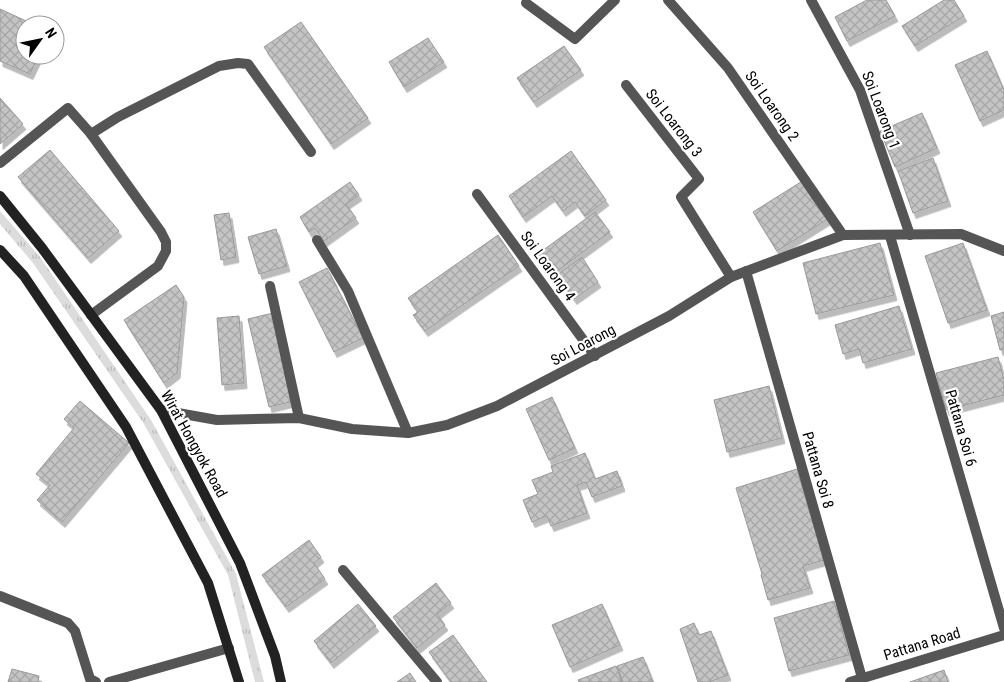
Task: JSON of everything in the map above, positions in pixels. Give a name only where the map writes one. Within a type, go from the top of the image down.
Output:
[{"type":"main road","name":"Wirat Hongyok Road","points":[[0,196],[42,248],[161,410],[240,563],[275,656],[281,682]]},
{"type":"main road","points":[[0,250],[24,276],[126,427],[208,583],[239,682]]},
{"type":"street","points":[[526,3],[575,39],[615,0]]},
{"type":"street","name":"Soi Loarong 2","points":[[668,0],[728,68],[843,235]]},
{"type":"street","name":"Soi Loarong 1","points":[[811,0],[860,90],[910,235]]},
{"type":"street","points":[[91,134],[118,117],[219,66],[238,63],[248,64],[311,152]]},
{"type":"street","name":"Soi Loarong 3","points":[[626,85],[699,179],[681,197],[731,277]]},
{"type":"street","points":[[0,163],[68,108],[91,134],[161,232],[166,242],[166,251],[158,266],[91,315]]},
{"type":"street","name":"Soi Loarong 4","points":[[477,194],[595,356]]},
{"type":"street","name":"Soi Loarong","points":[[161,410],[217,420],[299,418],[352,429],[408,433],[448,425],[497,406],[670,316],[731,277],[843,235],[961,234],[1004,251]]},
{"type":"street","name":"Pattana Soi 6","points":[[890,236],[1004,628]]},
{"type":"street","points":[[317,240],[348,291],[408,433]]},
{"type":"street","name":"Pattana Soi 8","points":[[746,271],[862,678]]},
{"type":"street","points":[[270,286],[299,418]]},
{"type":"street","points":[[343,570],[437,682]]},
{"type":"street","points":[[0,596],[68,623],[75,631],[91,681]]},
{"type":"street","name":"Pattana Road","points":[[850,682],[1004,635]]},
{"type":"street","points":[[108,682],[229,648]]},
{"type":"green space","points":[[0,211],[40,257],[151,420],[236,574],[264,682],[255,682],[228,575],[144,424],[33,263],[0,224]]},
{"type":"building","points":[[867,0],[886,0],[895,16],[847,41],[835,17]]},
{"type":"building","points":[[944,0],[954,0],[964,16],[915,46],[902,26]]},
{"type":"building","points":[[0,9],[15,16],[15,65],[34,65],[30,74],[0,61]]},
{"type":"building","points":[[301,22],[368,118],[331,144],[264,47]]},
{"type":"building","points":[[428,38],[444,62],[404,87],[389,62]]},
{"type":"building","points":[[564,46],[581,70],[534,102],[517,78]]},
{"type":"building","points":[[987,51],[1004,90],[1004,110],[980,121],[955,65]]},
{"type":"building","points":[[0,98],[23,124],[0,144]]},
{"type":"building","points":[[922,113],[937,148],[895,167],[880,131]]},
{"type":"building","points":[[50,150],[119,231],[88,258],[18,177]]},
{"type":"building","points":[[571,151],[606,200],[585,216],[575,202],[563,211],[552,196],[523,217],[509,196]]},
{"type":"building","points":[[933,158],[948,201],[913,213],[898,171]]},
{"type":"building","points":[[804,180],[828,219],[777,251],[753,212]]},
{"type":"building","points":[[350,182],[359,195],[346,204],[356,218],[324,241],[315,228],[309,232],[300,217]]},
{"type":"building","points":[[595,212],[610,232],[553,274],[538,254]]},
{"type":"building","points":[[229,213],[236,257],[221,260],[214,215]]},
{"type":"building","points":[[276,229],[287,266],[259,274],[248,237]]},
{"type":"building","points":[[498,235],[519,266],[425,331],[413,315],[418,312],[408,298]]},
{"type":"building","points":[[880,243],[894,295],[816,314],[803,263]]},
{"type":"building","points":[[963,243],[987,310],[948,323],[925,256]]},
{"type":"building","points":[[582,257],[598,282],[574,299],[557,275]]},
{"type":"building","points":[[327,268],[363,338],[334,352],[299,282]]},
{"type":"building","points":[[176,285],[184,297],[177,373],[164,383],[124,320]]},
{"type":"building","points":[[899,306],[912,349],[863,363],[859,349],[843,354],[835,325]]},
{"type":"building","points":[[1004,312],[1004,349],[1000,350],[991,316]]},
{"type":"building","points":[[273,313],[294,401],[269,407],[248,319]]},
{"type":"building","points":[[239,316],[244,383],[222,385],[217,318]]},
{"type":"building","points":[[998,357],[1004,380],[1004,395],[946,410],[936,373]]},
{"type":"building","points":[[769,386],[782,438],[727,452],[714,400]]},
{"type":"building","points":[[552,397],[575,448],[549,460],[526,409]]},
{"type":"building","points":[[80,401],[129,443],[62,522],[37,500],[50,485],[36,474],[74,428],[64,419]]},
{"type":"building","points":[[585,453],[595,479],[617,471],[622,486],[592,497],[586,482],[577,485],[587,513],[551,526],[547,516],[532,522],[523,500],[538,494],[532,480],[553,472],[551,466]]},
{"type":"building","points":[[797,469],[824,560],[803,566],[810,588],[768,600],[736,488]]},
{"type":"building","points":[[309,540],[321,557],[314,563],[325,579],[286,607],[262,575]]},
{"type":"building","points":[[436,583],[451,603],[437,614],[445,625],[417,648],[393,617]]},
{"type":"building","points":[[834,601],[849,655],[789,671],[774,618]]},
{"type":"building","points":[[358,604],[376,626],[331,663],[314,641]]},
{"type":"building","points":[[602,604],[620,645],[570,667],[552,625]]},
{"type":"building","points":[[694,623],[699,635],[711,631],[728,675],[709,682],[698,682],[680,629]]},
{"type":"building","points":[[453,635],[487,682],[451,682],[429,652]]},
{"type":"building","points":[[643,657],[653,682],[623,682],[617,666]]},
{"type":"building","points":[[616,666],[622,682],[579,682],[578,680]]},
{"type":"building","points":[[12,669],[39,676],[38,682],[8,682]]},
{"type":"building","points":[[944,670],[948,682],[910,682]]},
{"type":"building","points":[[410,673],[416,682],[397,682]]}]
